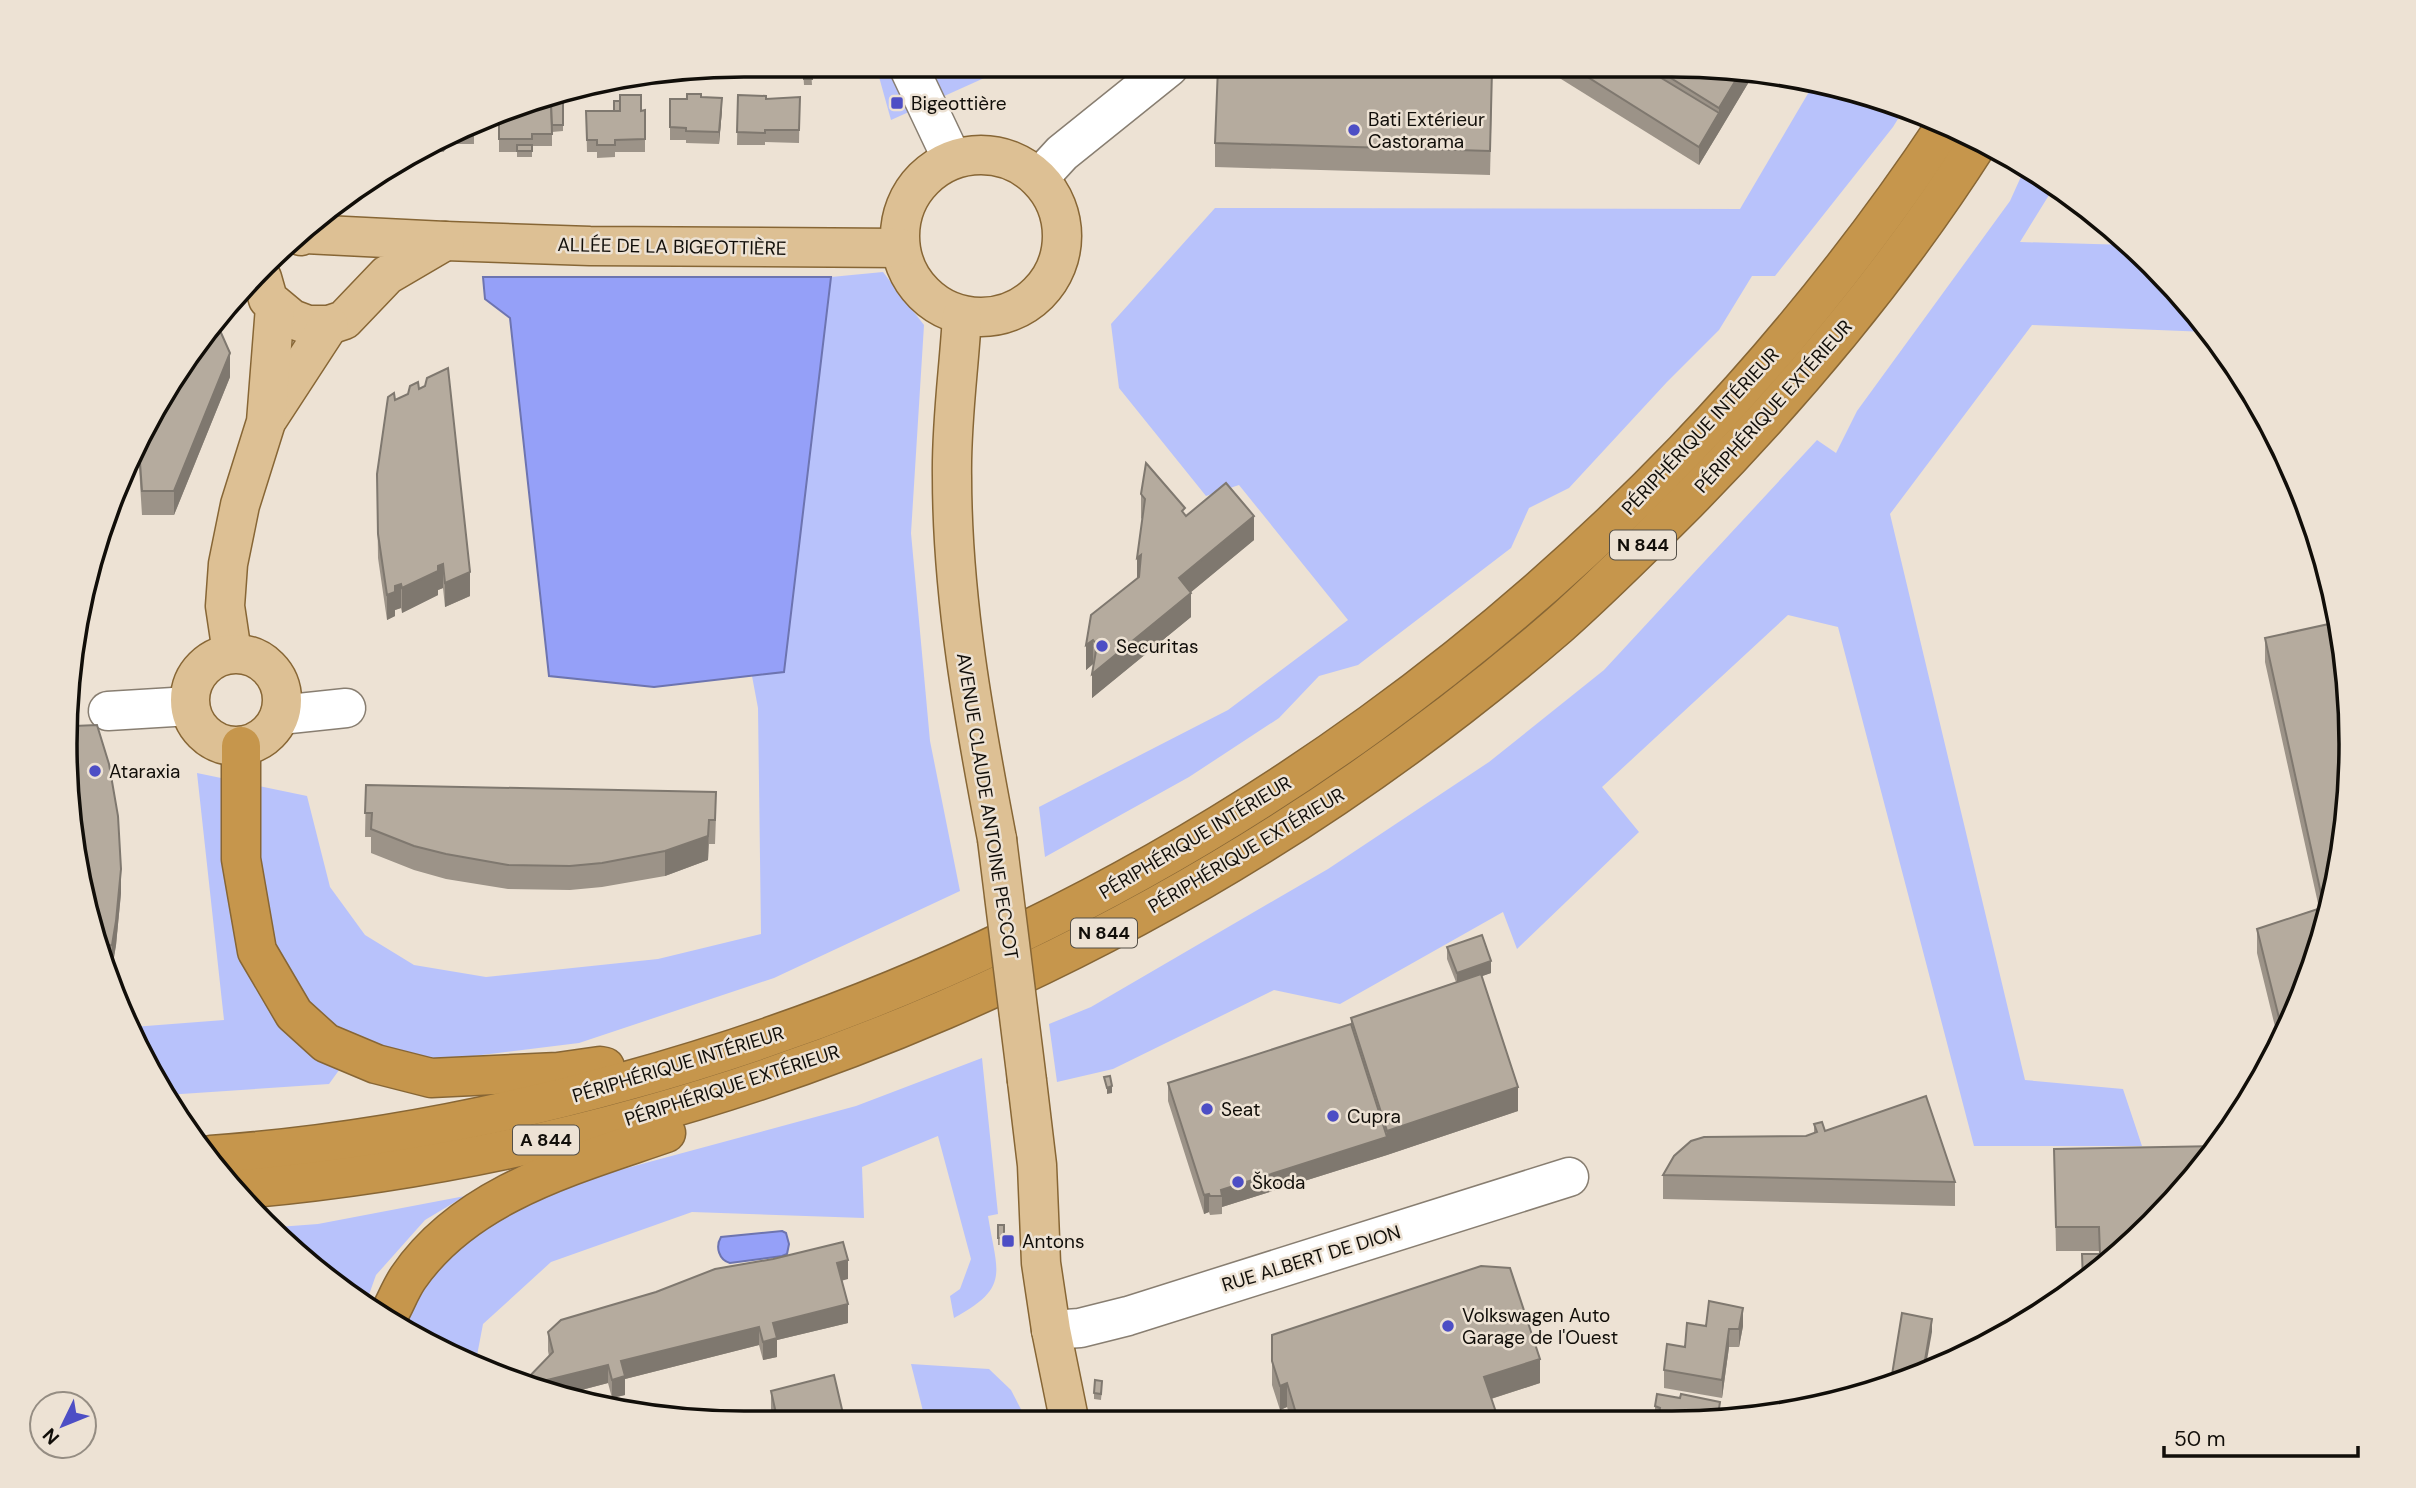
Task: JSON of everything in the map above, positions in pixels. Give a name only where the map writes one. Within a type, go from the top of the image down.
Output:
[{"type":"highway","name":"PÉRIPHÉRIQUE INTÉRIEUR","points":[[218,1154],[407,1131],[573,1096],[722,1054],[861,1004],[926,977],[1047,921],[1126,880],[1224,823],[1281,787],[1457,660],[1556,576],[1629,508],[1698,438],[1780,346],[1866,239],[1940,134]]},
{"type":"highway","name":"PÉRIPHÉRIQUE EXTÉRIEUR","points":[[247,1189],[327,1180],[477,1156],[581,1132],[725,1091],[841,1051],[981,994],[1042,966],[1142,913],[1241,856],[1342,791],[1482,689],[1561,624],[1742,446],[1788,395],[1885,276],[1974,149]]},
{"type":"highway","points":[[241,746],[241,859],[257,951],[295,1014],[326,1043],[376,1064],[431,1078],[558,1072],[600,1066],[645,1076]]},
{"type":"highway","points":[[391,1310],[408,1278],[431,1251],[456,1229],[503,1196],[599,1156],[809,1084],[841,1051]]},
{"type":"main road","points":[[975,155],[998,156],[1020,164],[1039,178],[1056,203],[1063,233],[1059,262],[1044,289],[1021,308],[992,318],[962,316],[940,307],[921,292],[907,272],[900,248],[900,220],[910,194],[928,173],[953,159],[975,155]]},
{"type":"main road","name":"ALLÉE DE LA BIGEOTTIÈRE","points":[[314,234],[590,246],[900,248]]},
{"type":"main road","points":[[269,293],[292,319],[308,326],[330,325],[344,320],[387,275],[445,240]]},
{"type":"main road","points":[[266,422],[269,293]]},
{"type":"main road","name":"AVENUE CLAUDE ANTOINE PECCOT","points":[[962,316],[951,473],[956,589],[981,755],[998,839],[1037,1165],[1041,1264],[1067,1411]]},
{"type":"main road","points":[[232,653],[225,606],[228,564],[240,505],[266,422],[330,325]]},
{"type":"main road","points":[[232,653],[247,654],[273,671],[280,684],[283,699],[280,715],[274,726],[254,743],[241,746],[214,740],[202,731],[190,706],[196,677],[218,657],[232,653]]},
{"type":"street","points":[[913,77],[953,159]]},
{"type":"street","points":[[1039,178],[1062,153],[1157,77]]},
{"type":"street","points":[[108,711],[190,706]]},
{"type":"street","points":[[280,715],[346,708]]},
{"type":"street","name":"RUE ALBERT DE DION","points":[[1051,1330],[1080,1328],[1128,1316],[1569,1177]]},
{"type":"shaded area","points":[[879,77],[986,77],[891,120]]},
{"type":"shaded area","points":[[1809,92],[1899,117],[1775,276],[1752,276],[1719,330],[1569,488],[1529,508],[1511,548],[1358,665],[1319,676],[1279,718],[1189,777],[1045,857],[1039,807],[1228,710],[1348,620],[1239,485],[1206,496],[1119,388],[1111,324],[1215,208],[1740,209]]},
{"type":"shaded area","points":[[2021,176],[2043,189],[2050,194],[2020,242],[2114,245],[2144,272],[2196,332],[2032,325],[1890,514],[2025,1080],[2123,1089],[2142,1146],[1974,1146],[1838,627],[1788,615],[1602,787],[1639,832],[1517,949],[1503,912],[1340,1004],[1274,990],[1113,1069],[1057,1082],[1049,1024],[1091,1007],[1328,869],[1489,762],[1604,670],[1817,440],[1836,453],[1857,411],[2010,201]]},
{"type":"shaded area","points":[[883,272],[924,325],[911,533],[930,741],[960,891],[774,978],[579,1043],[432,1061],[360,1041],[329,1084],[176,1094],[140,1026],[224,1020],[197,773],[307,796],[330,887],[365,935],[414,965],[486,977],[658,959],[761,934],[758,708],[752,676],[784,672],[831,277]]},
{"type":"shaded area","points":[[483,277],[831,277],[784,672],[654,687],[549,676],[510,318],[485,299]]},
{"type":"shaded area","points":[[982,1058],[998,1214],[988,1216],[996,1277],[985,1297],[954,1318],[950,1296],[960,1289],[971,1259],[938,1136],[862,1167],[864,1218],[692,1212],[551,1262],[483,1324],[477,1355],[409,1321],[410,1310],[452,1251],[510,1212],[601,1175],[856,1106]]},
{"type":"shaded area","points":[[465,1196],[425,1220],[376,1275],[369,1296],[284,1227],[318,1224]]},
{"type":"shaded area","points":[[782,1231],[786,1233],[789,1244],[787,1254],[782,1256],[730,1263],[719,1253],[721,1237]]},
{"type":"shaded area","points":[[911,1364],[989,1369],[1011,1390],[1022,1411],[923,1411]]},
{"type":"building","name":"Bati Extérieur Castorama","points":[[1218,77],[1492,77],[1490,151],[1215,143]]},
{"type":"building","points":[[1588,77],[1660,77],[1719,113],[1699,147]]},
{"type":"building","points":[[1669,77],[1736,80],[1719,108]]},
{"type":"building","points":[[687,94],[722,98],[719,132],[686,131],[686,128],[670,127],[670,99],[687,99]]},
{"type":"building","points":[[620,95],[641,95],[641,111],[645,110],[645,139],[615,140],[615,145],[597,145],[597,140],[587,140],[586,111],[620,111]]},
{"type":"building","points":[[738,95],[766,96],[766,99],[800,97],[799,130],[737,132]]},
{"type":"building","points":[[614,101],[620,101],[620,111],[614,111]]},
{"type":"building","points":[[563,103],[563,125],[552,125],[551,106]]},
{"type":"building","points":[[551,106],[552,134],[532,134],[532,139],[499,139],[499,124]]},
{"type":"building","points":[[517,145],[532,145],[532,151],[517,151]]},
{"type":"building","points":[[220,331],[230,353],[174,491],[142,491],[140,462],[146,449],[189,373]]},
{"type":"building","points":[[448,368],[470,572],[445,583],[443,564],[438,566],[438,571],[402,588],[401,584],[395,586],[395,592],[387,595],[378,534],[377,474],[388,397],[394,393],[395,400],[408,394],[410,386],[418,382],[419,389],[425,386],[427,378]]},
{"type":"building","points":[[1146,463],[1185,508],[1182,511],[1186,516],[1226,483],[1254,516],[1179,578],[1191,593],[1092,674],[1097,645],[1093,640],[1086,645],[1091,615],[1139,577],[1141,555],[1137,558],[1145,499],[1141,494]]},
{"type":"building","points":[[2328,624],[2338,700],[2338,788],[2321,894],[2265,638]]},
{"type":"building","points":[[97,725],[109,764],[118,816],[121,869],[112,945],[108,945],[100,917],[83,831],[78,788],[77,726]]},
{"type":"building","points":[[366,785],[716,792],[715,820],[709,820],[708,836],[665,851],[570,866],[508,865],[414,846],[371,829],[372,813],[365,813]]},
{"type":"building","points":[[2318,909],[2304,958],[2279,1019],[2257,929]]},
{"type":"building","points":[[1482,935],[1491,961],[1457,973],[1447,947]]},
{"type":"building","points":[[1481,974],[1518,1087],[1387,1131],[1351,1018]]},
{"type":"building","points":[[1351,1024],[1387,1137],[1221,1190],[1222,1196],[1204,1195],[1168,1083]]},
{"type":"building","points":[[1110,1076],[1112,1086],[1107,1088],[1104,1077]]},
{"type":"building","points":[[1926,1096],[1955,1182],[1663,1175],[1674,1156],[1691,1141],[1704,1137],[1806,1136],[1817,1132],[1814,1124],[1822,1122],[1825,1131]]},
{"type":"building","points":[[2204,1146],[2144,1216],[2083,1269],[2082,1254],[2100,1254],[2099,1227],[2056,1227],[2054,1149]]},
{"type":"building","points":[[998,1225],[1004,1225],[1004,1238],[998,1238]]},
{"type":"building","points":[[843,1242],[848,1260],[837,1263],[848,1304],[773,1323],[777,1338],[763,1342],[759,1327],[621,1361],[625,1376],[612,1380],[608,1365],[545,1380],[530,1376],[553,1352],[548,1332],[561,1320],[656,1292],[715,1269],[773,1259]]},
{"type":"building","name":"Volkswagen Auto Garage de l'Ouest","points":[[1481,1266],[1510,1268],[1540,1359],[1484,1377],[1496,1411],[1295,1411],[1287,1383],[1280,1386],[1272,1361],[1272,1335]]},
{"type":"building","points":[[1709,1301],[1743,1308],[1739,1329],[1729,1329],[1722,1380],[1664,1370],[1667,1344],[1685,1347],[1687,1323],[1706,1326]]},
{"type":"building","points":[[1902,1313],[1932,1319],[1925,1361],[1892,1374]]},
{"type":"building","points":[[834,1375],[842,1411],[775,1411],[771,1391]]},
{"type":"building","points":[[1095,1380],[1102,1381],[1101,1394],[1094,1393]]},
{"type":"building","points":[[1657,1394],[1680,1398],[1681,1394],[1720,1402],[1719,1410],[1716,1410],[1660,1411],[1660,1408],[1655,1406]]},
{"type":"place","name":"Bigeottière","points":[[897,103]]},
{"type":"place","name":"Bati Extérieur Castorama","points":[[1354,130]]},
{"type":"place","name":"Securitas","points":[[1102,646]]},
{"type":"place","name":"Ataraxia","points":[[95,771]]},
{"type":"place","name":"Seat","points":[[1207,1109]]},
{"type":"place","name":"Cupra","points":[[1333,1116]]},
{"type":"place","name":"Škoda","points":[[1238,1182]]},
{"type":"place","name":"Antons","points":[[1008,1241]]},
{"type":"place","name":"Volkswagen Auto Garage de l'Ouest","points":[[1448,1326]]}]
